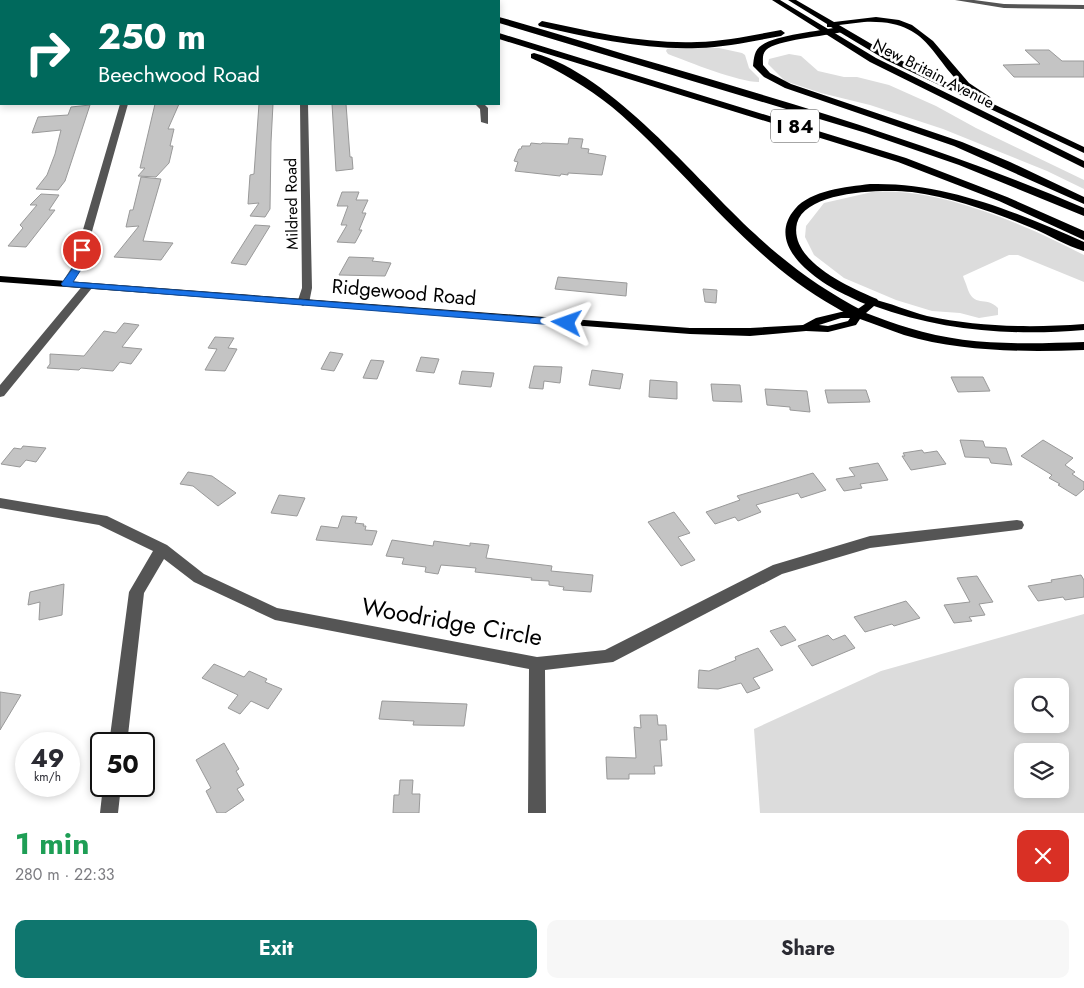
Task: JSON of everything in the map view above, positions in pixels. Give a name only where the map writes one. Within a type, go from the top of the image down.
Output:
[{"type":"highway","points":[[500,14],[616,39],[664,44],[720,43],[816,27],[839,30]]},
{"type":"highway","name":"I 84","points":[[500,20],[894,139],[989,173],[1084,212]]},
{"type":"highway","points":[[828,29],[768,45],[759,53],[758,66],[767,75],[788,86],[958,144],[1006,164],[1084,201]]},
{"type":"highway","name":"I 84","points":[[500,36],[902,160],[984,191],[1084,236]]},
{"type":"highway","points":[[500,41],[562,68],[596,88],[649,136],[783,266],[809,286],[858,314]]},
{"type":"highway","points":[[872,302],[821,275],[807,263],[796,249],[791,236],[792,224],[802,209],[813,200],[836,192],[869,187],[896,187],[932,192],[994,210],[1084,247]]},
{"type":"main road","points":[[775,0],[816,27]]},
{"type":"main road","name":"New Britain Avenue","points":[[791,0],[828,29],[894,71],[1084,165]]},
{"type":"main road","points":[[828,29],[856,20],[877,20],[897,23],[914,29],[926,39],[963,82],[1022,122]]},
{"type":"main road","name":"New Britain Avenue","points":[[839,30],[913,71],[1084,150]]},
{"type":"main road","name":"Ridgewood Road","points":[[0,279],[673,330],[735,332],[806,328],[828,329],[855,321],[858,314],[872,302]]},
{"type":"main road","points":[[872,302],[911,315],[976,328],[1031,331],[1084,327]]},
{"type":"main road","points":[[858,314],[916,334],[970,344],[1023,348],[1084,346]]},
{"type":"street","points":[[958,0],[1004,6],[1084,7]]},
{"type":"street","points":[[66,284],[78,268],[124,105]]},
{"type":"street","name":"Mildred Road","points":[[303,302],[307,288],[304,105]]},
{"type":"street","points":[[480,105],[484,108],[486,122]]},
{"type":"street","points":[[0,393],[88,286]]},
{"type":"street","name":"Woodridge Circle","points":[[0,503],[102,520],[162,549],[199,578],[275,614],[536,664],[607,657],[778,569],[861,545],[1017,525]]},
{"type":"street","points":[[120,732],[138,592],[162,549]]},
{"type":"street","points":[[536,664],[537,813]]},
{"type":"street","points":[[109,813],[111,797]]},
{"type":"shaded area","points":[[679,47],[719,48],[742,53],[745,55],[749,68],[759,78],[759,82],[739,79],[714,71],[668,54],[666,51],[667,49]]},
{"type":"shaded area","points":[[789,54],[801,56],[818,71],[844,77],[857,77],[889,85],[936,106],[976,128],[1084,180],[1084,189],[1047,171],[943,129],[870,105],[821,93],[785,81],[768,64],[769,59]]},
{"type":"shaded area","points":[[872,192],[925,195],[953,201],[1009,220],[1084,255],[1084,282],[1018,255],[1009,255],[963,276],[973,298],[989,302],[998,308],[998,315],[979,318],[960,313],[932,311],[896,300],[844,278],[814,255],[805,237],[806,226],[824,203]]},
{"type":"shaded area","points":[[1084,614],[1084,813],[760,813],[754,729],[881,671]]},
{"type":"building","points":[[1025,50],[1049,50],[1062,61],[1084,61],[1084,77],[1014,77],[1003,65],[1040,64]]},
{"type":"building","points":[[90,105],[65,181],[58,190],[36,189],[47,175],[61,130],[32,133],[38,117],[68,115],[71,107]]},
{"type":"building","points":[[155,105],[179,105],[168,129],[174,129],[169,163],[156,177],[138,176],[145,168],[140,168]]},
{"type":"building","points":[[259,105],[273,105],[270,209],[265,217],[250,216],[259,203],[248,204],[250,175],[254,174]]},
{"type":"building","points":[[332,105],[346,105],[350,157],[352,157],[353,169],[336,171]]},
{"type":"building","points":[[569,138],[583,139],[581,148],[589,149],[588,153],[606,156],[602,175],[568,173],[568,175],[561,174],[560,176],[515,171],[518,162],[514,161],[522,146],[530,146],[531,143],[568,144]]},
{"type":"building","points":[[141,177],[161,179],[143,241],[173,243],[161,260],[114,257],[139,226],[126,227],[130,210],[133,210]]},
{"type":"building","points":[[342,192],[359,192],[356,200],[368,200],[362,213],[366,213],[359,230],[362,230],[355,243],[337,242],[347,225],[341,225],[348,206],[337,206]]},
{"type":"building","points":[[41,194],[59,195],[49,210],[55,210],[26,247],[8,246],[23,228],[20,225],[37,205],[30,205]]},
{"type":"building","points":[[255,225],[270,226],[246,265],[231,263]]},
{"type":"building","points":[[349,257],[374,258],[372,261],[391,263],[385,276],[339,275]]},
{"type":"building","points":[[558,277],[627,283],[626,296],[555,289]]},
{"type":"building","points":[[703,289],[717,290],[716,303],[705,302]]},
{"type":"building","points":[[124,323],[139,325],[122,347],[142,349],[131,364],[120,362],[113,371],[81,368],[79,370],[47,368],[50,364],[50,354],[84,356],[104,331],[116,333]]},
{"type":"building","points":[[215,337],[234,338],[228,348],[237,349],[225,371],[205,370],[217,349],[208,348]]},
{"type":"building","points":[[330,352],[343,354],[334,371],[321,369]]},
{"type":"building","points":[[421,357],[439,359],[434,373],[416,371]]},
{"type":"building","points":[[371,360],[384,361],[377,379],[363,378]]},
{"type":"building","points":[[534,366],[562,367],[560,383],[544,381],[543,389],[529,388]]},
{"type":"building","points":[[592,370],[623,374],[620,389],[589,385]]},
{"type":"building","points":[[462,371],[494,373],[491,387],[459,384]]},
{"type":"building","points":[[951,377],[983,377],[990,391],[958,392]]},
{"type":"building","points":[[650,380],[677,382],[677,399],[649,397]]},
{"type":"building","points":[[711,384],[740,385],[742,402],[713,401]]},
{"type":"building","points":[[765,389],[807,391],[810,412],[790,410],[790,407],[767,405]]},
{"type":"building","points":[[825,390],[866,390],[870,402],[828,403]]},
{"type":"building","points":[[960,440],[983,441],[985,447],[1006,448],[1012,465],[991,463],[989,458],[965,457]]},
{"type":"building","points":[[1043,440],[1073,458],[1065,465],[1075,472],[1072,474],[1084,482],[1084,489],[1076,496],[1049,478],[1052,475],[1021,456]]},
{"type":"building","points":[[23,446],[46,448],[36,462],[26,460],[20,467],[1,464],[14,448],[21,449]]},
{"type":"building","points":[[922,450],[924,453],[937,451],[946,464],[911,470],[902,456],[905,456],[903,453]]},
{"type":"building","points":[[878,463],[888,480],[860,484],[862,488],[844,491],[836,479],[855,476],[849,468]]},
{"type":"building","points":[[188,472],[212,476],[236,493],[218,506],[193,486],[180,484]]},
{"type":"building","points":[[813,473],[826,490],[801,498],[798,493],[756,505],[761,512],[738,521],[735,517],[715,524],[706,512],[740,500],[737,496]]},
{"type":"building","points":[[279,495],[305,498],[297,516],[271,513]]},
{"type":"building","points":[[674,512],[690,533],[678,537],[695,560],[681,566],[648,522]]},
{"type":"building","points":[[342,516],[357,517],[355,523],[364,524],[363,526],[366,526],[365,530],[377,531],[372,545],[316,540],[321,526],[338,528]]},
{"type":"building","points":[[392,540],[433,546],[434,541],[470,546],[470,543],[489,545],[486,558],[552,566],[551,571],[593,575],[591,592],[563,590],[564,587],[549,585],[549,581],[531,580],[532,578],[475,572],[476,568],[441,565],[438,574],[425,572],[426,567],[402,564],[404,558],[386,556]]},
{"type":"building","points":[[1081,575],[1084,580],[1084,597],[1065,600],[1063,597],[1038,601],[1028,586],[1052,582],[1051,580]]},
{"type":"building","points":[[977,576],[993,602],[979,604],[985,615],[969,617],[972,621],[954,623],[944,605],[970,602],[957,578]]},
{"type":"building","points":[[64,584],[62,615],[39,620],[40,602],[28,605],[30,592]]},
{"type":"building","points":[[906,601],[920,618],[865,632],[854,617]]},
{"type":"building","points":[[785,626],[796,640],[781,646],[770,631]]},
{"type":"building","points":[[828,635],[833,640],[845,635],[855,648],[812,666],[798,646]]},
{"type":"building","points":[[758,648],[773,670],[753,678],[760,688],[747,693],[741,683],[718,689],[698,688],[699,670],[709,671],[736,660],[735,657]]},
{"type":"building","points":[[214,664],[244,677],[249,671],[267,679],[265,682],[282,689],[268,709],[251,701],[240,714],[228,708],[238,695],[202,678]]},
{"type":"building","points":[[0,692],[21,695],[0,730]]},
{"type":"building","points":[[382,701],[467,704],[464,726],[413,725],[414,721],[379,719]]},
{"type":"building","points":[[640,715],[657,715],[658,725],[666,725],[667,740],[660,740],[662,766],[654,766],[655,774],[629,774],[629,779],[607,779],[606,757],[636,758],[634,727],[641,728]]},
{"type":"building","points":[[224,743],[239,769],[236,771],[244,785],[237,789],[244,800],[225,813],[217,813],[206,791],[211,788],[196,760]]},
{"type":"building","points":[[400,780],[413,780],[412,794],[420,794],[419,813],[393,813],[394,795],[399,795]]},
{"type":"route","points":[[82,250],[78,268],[66,284],[567,323]]}]
